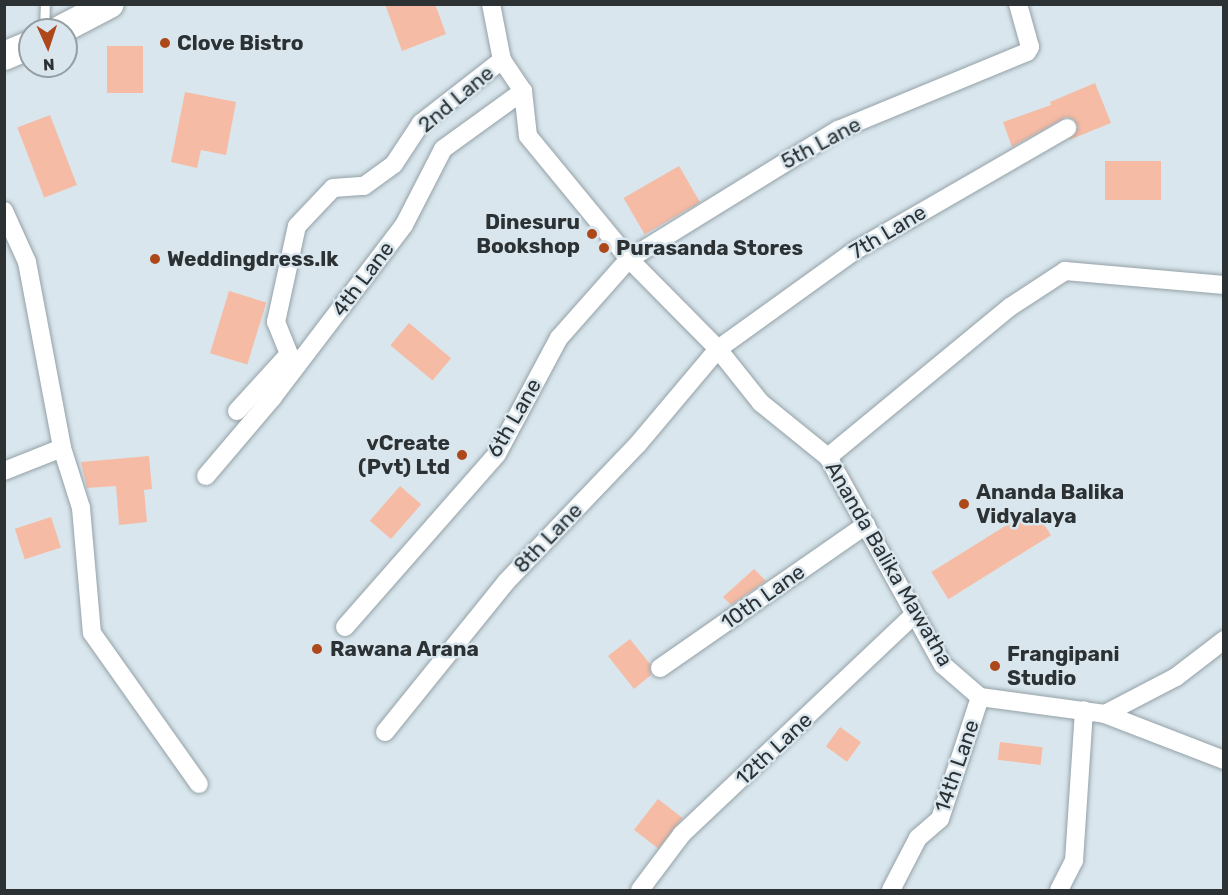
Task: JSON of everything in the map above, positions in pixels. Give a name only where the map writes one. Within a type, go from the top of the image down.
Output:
[{"type":"main road","points":[[78,21],[110,4]]},
{"type":"main road","points":[[4,56],[18,50]]},
{"type":"street","name":"Ananda Balika Mawatha","points":[[491,4],[502,60],[523,91],[528,136],[629,259],[718,349],[761,403],[828,457],[944,665],[981,697]]},
{"type":"street","name":"5th Lane","points":[[629,259],[838,130],[1027,52],[1030,47],[1018,4]]},
{"type":"street","name":"2nd Lane","points":[[237,411],[289,354],[276,322],[297,226],[333,188],[364,186],[394,164],[421,123],[502,60]]},
{"type":"street","name":"4th Lane","points":[[206,476],[273,397],[404,225],[442,149],[523,91]]},
{"type":"street","name":"7th Lane","points":[[718,349],[856,250],[1067,128]]},
{"type":"street","points":[[4,212],[27,262],[62,448],[81,508],[92,633],[199,784]]},
{"type":"street","name":"6th Lane","points":[[345,627],[497,454],[559,338],[629,259]]},
{"type":"street","points":[[828,457],[1010,307],[1065,271],[1224,285]]},
{"type":"street","name":"8th Lane","points":[[385,732],[506,582],[638,444],[718,349]]},
{"type":"street","points":[[4,471],[62,448]]},
{"type":"street","name":"10th Lane","points":[[660,668],[866,525]]},
{"type":"street","name":"12th Lane","points":[[640,891],[682,834],[915,614]]},
{"type":"street","points":[[1105,714],[1176,677],[1224,640]]},
{"type":"street","points":[[981,697],[1105,714],[1224,760]]},
{"type":"street","name":"14th Lane","points":[[891,891],[918,838],[940,819],[981,697]]},
{"type":"street","points":[[1059,891],[1074,861],[1084,710]]},
{"type":"building","points":[[385,4],[435,4],[446,34],[402,51]]},
{"type":"building","points":[[107,46],[143,46],[143,93],[107,93]]},
{"type":"building","points":[[1095,83],[1111,123],[1069,140],[1078,127],[1073,119],[1066,117],[1012,147],[1003,122],[1051,105],[1050,102]]},
{"type":"building","points":[[185,92],[236,102],[226,155],[201,150],[197,168],[171,162]]},
{"type":"building","points":[[50,115],[77,185],[44,198],[17,128]]},
{"type":"building","points":[[1105,161],[1161,161],[1161,200],[1105,200]]},
{"type":"building","points":[[679,166],[700,202],[645,234],[624,198]]},
{"type":"building","points":[[229,291],[266,302],[247,365],[210,353]]},
{"type":"building","points":[[409,323],[451,358],[432,381],[390,345]]},
{"type":"building","points":[[149,456],[152,489],[144,490],[147,522],[119,525],[116,486],[87,488],[81,462]]},
{"type":"building","points":[[400,486],[421,504],[391,539],[370,521]]},
{"type":"building","points":[[1034,508],[1051,535],[948,599],[931,572]]},
{"type":"building","points":[[51,517],[61,547],[25,559],[15,529]]},
{"type":"building","points":[[754,569],[766,581],[731,605],[723,597]]},
{"type":"building","points":[[630,639],[650,664],[651,675],[634,689],[608,656]]},
{"type":"building","points":[[840,727],[861,742],[847,762],[826,746]]},
{"type":"building","points":[[1000,742],[1043,747],[1040,765],[998,760]]},
{"type":"building","points":[[658,799],[682,818],[658,849],[634,830]]},
{"type":"place","name":"Clove Bistro","points":[[165,43]]},
{"type":"place","name":"Dinesuru Bookshop","points":[[592,234]]},
{"type":"place","name":"Purasanda Stores","points":[[604,248]]},
{"type":"place","name":"Weddingdress.lk","points":[[155,259]]},
{"type":"place","name":"vCreate (Pvt) Ltd","points":[[462,455]]},
{"type":"place","name":"Ananda Balika Vidyalaya","points":[[964,504]]},
{"type":"place","name":"Rawana Arana","points":[[317,649]]},
{"type":"place","name":"Frangipani Studio","points":[[995,666]]}]
